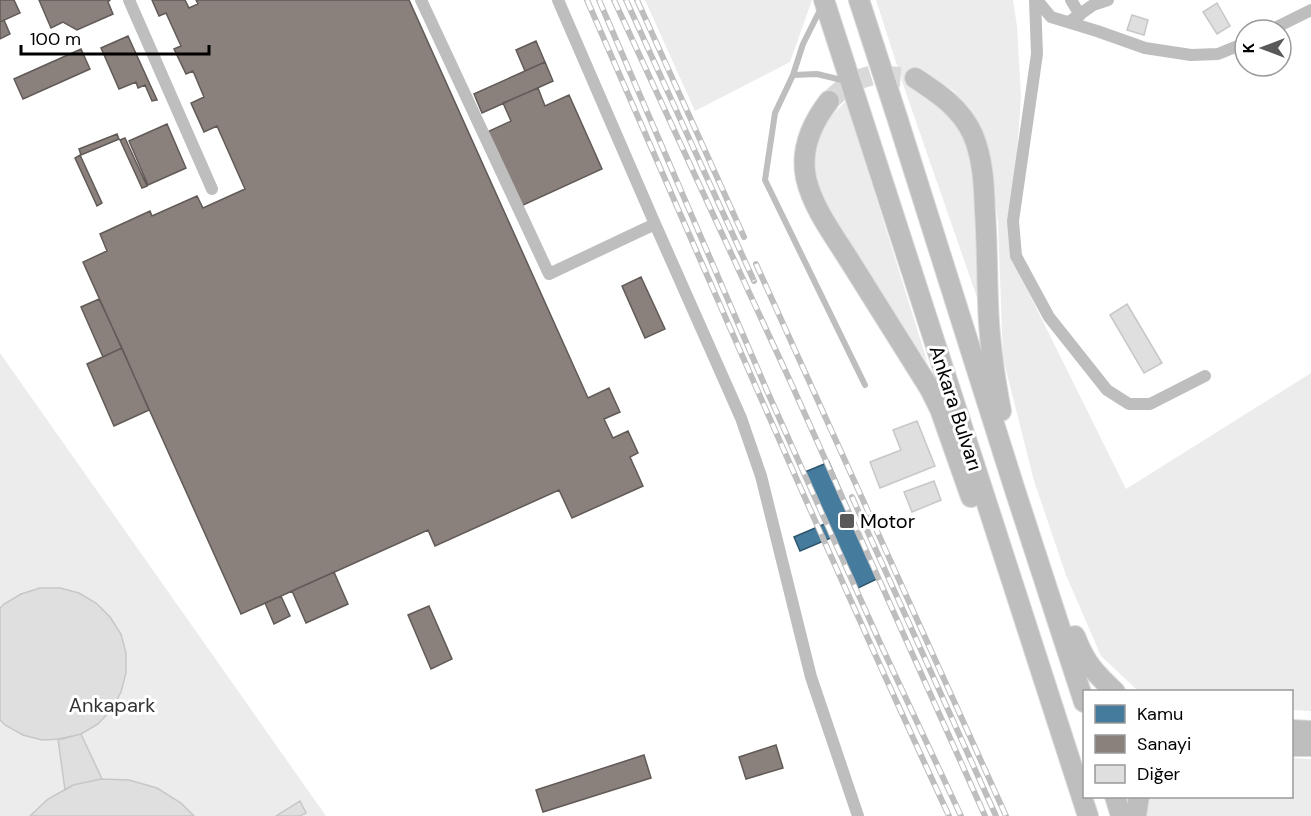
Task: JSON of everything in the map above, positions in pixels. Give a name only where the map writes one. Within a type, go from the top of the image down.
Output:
[{"type":"main road","name":"Ankara Bulvarı","points":[[825,0],[1088,816]]},
{"type":"main road","name":"Ankara Bulvarı","points":[[859,0],[1083,699]]},
{"type":"main road","points":[[915,78],[936,91],[962,117],[972,134],[981,158],[990,343],[1014,487],[1038,524],[1065,608],[1086,662],[1113,690]]},
{"type":"main road","points":[[829,101],[813,124],[808,137],[806,176],[810,191],[831,231],[930,389],[940,409],[998,581],[1032,647]]},
{"type":"main road","points":[[1293,730],[1311,731]]},
{"type":"main road","points":[[1293,746],[1311,746]]},
{"type":"main road","points":[[1116,798],[1121,816]]},
{"type":"main road","points":[[1136,816],[1139,798]]},
{"type":"street","points":[[129,0],[212,189]]},
{"type":"street","points":[[421,0],[549,274],[654,224]]},
{"type":"street","points":[[558,0],[744,428],[761,476],[811,677],[858,816]]},
{"type":"street","points":[[1036,0],[1051,17],[1074,19],[1145,48],[1191,54],[1218,54],[1233,48]]},
{"type":"street","points":[[1036,0],[1037,54],[1013,221],[1016,256],[1049,317],[1107,390],[1129,404],[1150,404],[1205,376]]},
{"type":"street","points":[[1071,0],[1074,19]]},
{"type":"street","points":[[1074,19],[1093,5],[1108,0]]},
{"type":"street","points":[[1293,19],[1311,10]]},
{"type":"lane","points":[[825,0],[802,44],[793,75],[775,113],[765,180],[865,385]]},
{"type":"lane","points":[[793,75],[817,74],[851,82]]},
{"type":"green space","points":[[645,0],[812,0],[790,62],[695,111]]},
{"type":"green space","points":[[876,0],[1013,0],[1017,26],[1021,96],[1010,255],[1126,489],[1311,373],[1311,711],[1293,710],[1293,690],[1139,690],[1101,656],[1066,575],[1034,481],[1003,358],[998,221],[988,152],[972,119],[954,91],[916,68],[915,86],[949,114],[967,140],[974,169],[981,309]]},
{"type":"green space","points":[[846,101],[928,364],[864,270],[821,200],[813,163],[815,141],[819,128]]},
{"type":"green space","name":"Ankapark","points":[[0,353],[326,816],[0,816]]},
{"type":"green space","points":[[1293,758],[1311,759],[1311,816],[1144,816],[1148,798],[1293,798]]},
{"type":"building: Kamu","points":[[829,462],[879,578],[856,589],[833,537],[800,551],[794,537],[827,523],[805,472]]},
{"type":"building: Sanayi","points":[[0,0],[14,0],[20,13],[0,22]]},
{"type":"building: Sanayi","points":[[39,0],[110,0],[108,2],[113,14],[77,30],[63,22],[51,28]]},
{"type":"building: Sanayi","points":[[152,0],[185,0],[189,8],[198,4],[196,0],[409,0],[588,398],[609,388],[620,412],[604,419],[613,438],[628,431],[638,453],[630,457],[643,486],[572,518],[559,490],[435,546],[428,530],[241,614],[83,262],[107,251],[100,234],[150,211],[152,216],[197,196],[203,208],[245,189],[217,126],[204,132],[191,103],[204,97],[193,71],[186,74],[174,49],[181,46],[166,13],[159,16]]},
{"type":"building: Sanayi","points":[[4,20],[10,34],[0,39],[0,22]]},
{"type":"building: Sanayi","points":[[128,36],[157,100],[152,101],[145,85],[138,88],[136,82],[119,89],[101,48]]},
{"type":"building: Sanayi","points":[[536,41],[545,62],[525,71],[516,50]]},
{"type":"building: Sanayi","points":[[81,49],[90,69],[23,99],[14,79]]},
{"type":"building: Sanayi","points":[[545,62],[553,81],[482,113],[474,94]]},
{"type":"building: Sanayi","points":[[538,88],[545,106],[569,95],[602,169],[521,206],[487,132],[511,121],[503,103]]},
{"type":"building: Sanayi","points":[[167,124],[186,168],[148,185],[129,141]]},
{"type":"building: Sanayi","points":[[117,134],[119,139],[81,155],[79,149]]},
{"type":"building: Sanayi","points":[[125,138],[147,186],[142,188],[120,140]]},
{"type":"building: Sanayi","points":[[80,155],[102,203],[97,206],[75,158]]},
{"type":"building: Sanayi","points":[[641,277],[665,329],[645,338],[622,286]]},
{"type":"building: Sanayi","points":[[99,299],[122,348],[103,357],[81,307]]},
{"type":"building: Sanayi","points":[[122,348],[149,410],[114,426],[87,364]]},
{"type":"building: Sanayi","points":[[334,572],[348,604],[306,623],[292,591]]},
{"type":"building: Sanayi","points":[[281,596],[290,616],[274,624],[265,603]]},
{"type":"building: Sanayi","points":[[429,606],[452,659],[431,669],[408,615]]},
{"type":"building: Sanayi","points":[[776,745],[783,768],[746,779],[739,757]]},
{"type":"building: Sanayi","points":[[644,755],[651,778],[543,812],[536,790]]},
{"type":"building: Diğer","points":[[1217,3],[1230,26],[1217,34],[1203,12]]},
{"type":"building: Diğer","points":[[1132,15],[1148,20],[1144,35],[1127,30]]},
{"type":"building: Diğer","points":[[1127,304],[1162,363],[1144,373],[1110,315]]},
{"type":"building: Diğer","points":[[917,421],[935,466],[880,488],[870,462],[901,450],[893,430]]},
{"type":"building: Diğer","points":[[934,481],[941,500],[912,512],[904,492]]},
{"type":"building: Diğer","points":[[40,588],[60,588],[79,593],[96,603],[110,617],[121,634],[126,653],[126,673],[121,692],[112,709],[98,724],[81,734],[62,739],[42,740],[23,735],[0,720],[0,608],[21,594]]},
{"type":"building: Diğer","points":[[81,734],[102,779],[73,785],[65,790],[58,739]]},
{"type":"building: Diğer","points":[[101,779],[129,780],[157,788],[181,803],[194,816],[30,816],[48,799],[73,785]]},
{"type":"building: Diğer","points":[[300,801],[306,813],[300,816],[276,816]]},
{"type":"tunnel","points":[[829,101],[850,82],[873,75],[915,78]]},
{"type":"railway","points":[[587,0],[811,511],[949,816]]},
{"type":"railway","points":[[599,0],[768,393],[881,645],[961,816]]},
{"type":"railway","points":[[614,0],[791,383],[985,816]]},
{"type":"railway","points":[[626,0],[754,281]]},
{"type":"railway","points":[[637,0],[744,237]]},
{"type":"railway","points":[[756,264],[1006,816]]},
{"type":"railway","points":[[852,497],[996,816]]},
{"type":"place","name":"Motor","points":[[847,521]]}]
